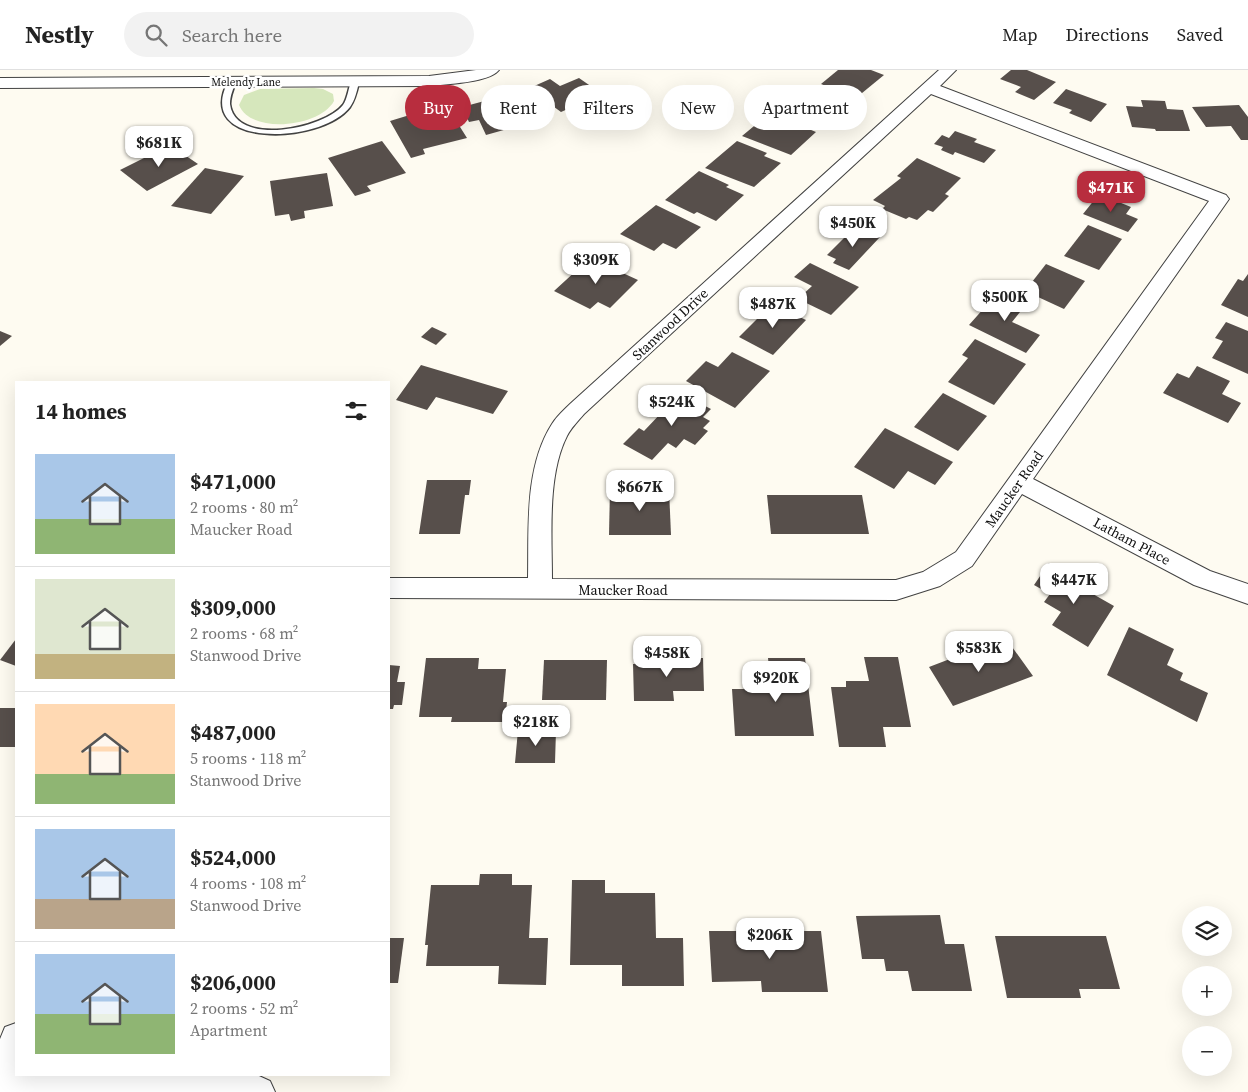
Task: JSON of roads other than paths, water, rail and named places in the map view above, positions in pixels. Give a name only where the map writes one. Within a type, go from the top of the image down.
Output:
[{"type":"street","name":"Melendy Lane","points":[[0,83],[428,82],[474,76],[491,70]]},
{"type":"street","name":"Stanwood Drive","points":[[540,590],[544,484],[548,457],[558,430],[577,409],[948,70]]},
{"type":"street","name":"Maucker Road","points":[[390,588],[896,590],[922,584],[945,573],[964,559],[1220,199],[928,87]]},
{"type":"street","name":"Latham Place","points":[[1018,482],[1202,578],[1248,594]]},
{"type":"street","points":[[15,1041],[0,1090],[259,1092]]},
{"type":"lane","points":[[232,82],[226,96],[227,108],[234,118],[249,128],[273,133],[314,127],[332,118],[345,108],[355,82]]}]
